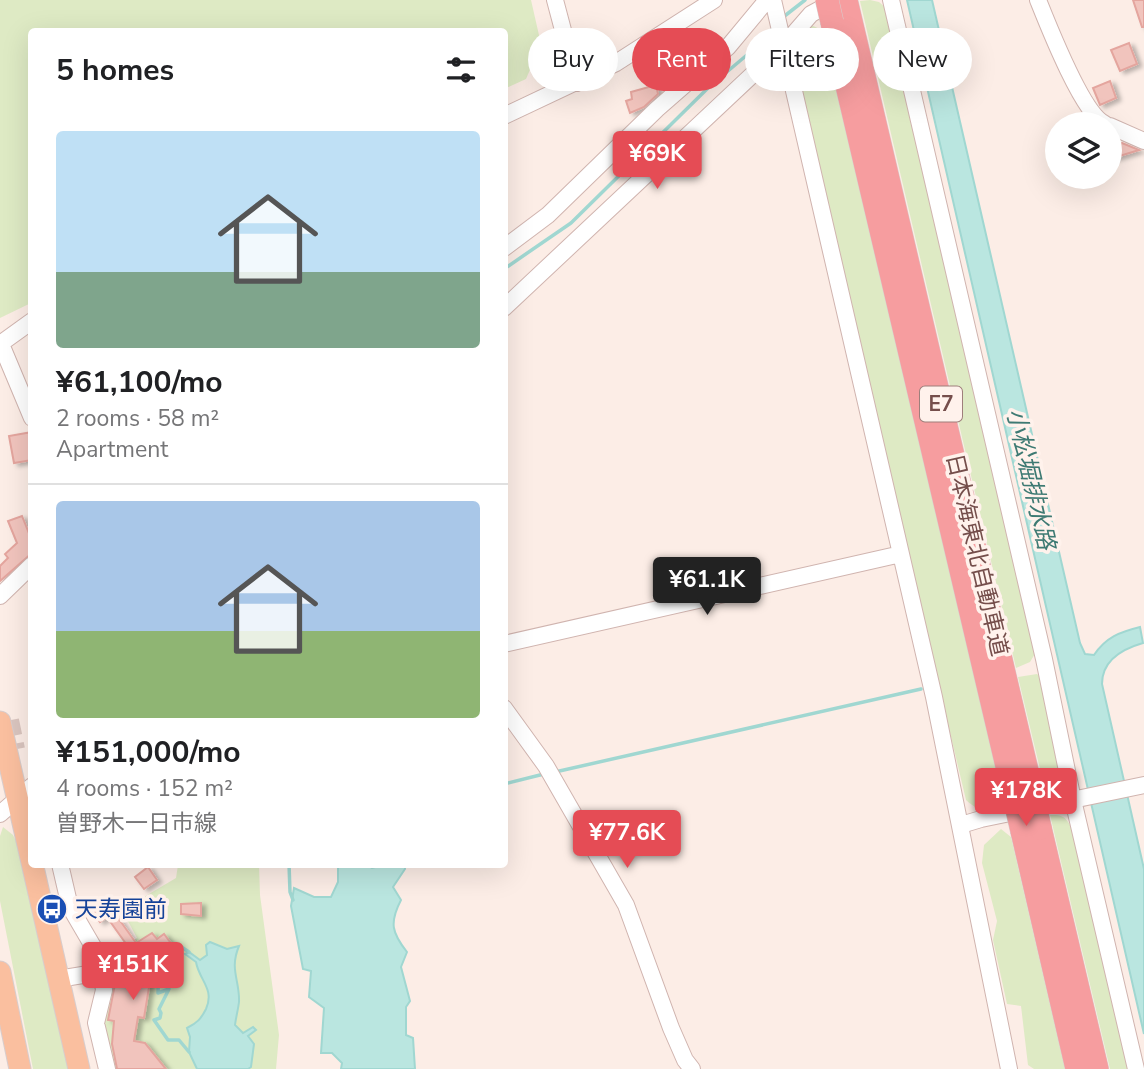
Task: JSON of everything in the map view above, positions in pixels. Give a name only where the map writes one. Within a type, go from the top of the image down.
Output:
[{"type":"highway","name":"日本海東北自動車道","points":[[839,8],[1023,794],[1077,1069]]},
{"type":"highway","name":"日本海東北自動車道","points":[[1031,830],[1097,1069]]},
{"type":"main road","points":[[0,722],[24,792],[28,814]]},
{"type":"main road","points":[[38,868],[58,979],[79,1069]]},
{"type":"main road","points":[[0,972],[6,1026],[20,1069]]},
{"type":"street","points":[[555,0],[562,28]]},
{"type":"street","points":[[618,62],[714,0]]},
{"type":"street","points":[[891,0],[1078,799],[1136,1069]]},
{"type":"street","points":[[1038,0],[1080,94],[1092,112]]},
{"type":"street","points":[[772,1],[780,28]]},
{"type":"street","points":[[508,245],[548,215],[657,109],[728,47],[772,1]]},
{"type":"street","points":[[796,28],[811,14],[839,8]]},
{"type":"street","points":[[508,304],[745,77]]},
{"type":"street","points":[[508,114],[559,91]]},
{"type":"street","points":[[795,91],[961,825],[981,938],[1009,1069]]},
{"type":"street","points":[[1122,131],[1144,141]]},
{"type":"street","points":[[1,344],[28,324]]},
{"type":"street","points":[[1,344],[28,339]]},
{"type":"street","points":[[1,344],[28,408]]},
{"type":"street","points":[[508,643],[901,554]]},
{"type":"street","points":[[0,596],[28,569]]},
{"type":"street","points":[[508,714],[546,766],[626,905],[671,1028],[685,1060],[692,1069]]},
{"type":"street","points":[[961,825],[1138,786]]},
{"type":"street","points":[[0,814],[24,792]]},
{"type":"street","points":[[62,868],[70,907],[98,955],[104,990],[96,1023],[107,1069]]},
{"type":"street","points":[[58,979],[101,972]]},
{"type":"green space","points":[[0,0],[531,0],[537,28],[528,28],[528,74],[526,79],[508,87],[508,28],[28,28],[28,304],[0,318]]},
{"type":"green space","points":[[860,1],[879,2],[886,8],[891,28],[873,28],[873,57]]},
{"type":"green space","points":[[798,91],[836,91],[1002,795],[997,806],[992,808],[980,809],[966,800]]},
{"type":"green space","points":[[881,91],[905,91],[1036,652],[1030,662],[1016,668]]},
{"type":"green space","points":[[1037,674],[1043,679],[1063,782],[1059,790],[1046,794],[1018,677]]},
{"type":"green space","points":[[1050,815],[1064,817],[1077,835],[1132,1069],[1110,1069]]},
{"type":"green space","points":[[3,827],[13,835],[21,851],[68,1069],[33,1069],[0,901],[0,836]]},
{"type":"green space","points":[[1001,829],[1011,837],[1065,1069],[1034,1069],[1028,1065],[1021,1006],[1007,1004],[993,940],[997,921],[982,863],[984,845]]},
{"type":"green space","points":[[178,868],[259,868],[260,895],[279,1035],[276,1069],[111,1069],[102,1031],[118,952],[137,938],[122,910],[176,878]]},
{"type":"water","points":[[907,0],[932,0],[938,28],[913,28]]},
{"type":"water","name":"小松堀排水路","points":[[928,91],[953,91],[1080,643],[1085,654],[1094,655],[1114,636],[1140,627],[1143,643],[1109,662],[1102,684],[1144,869],[1144,1034]]},
{"type":"water","points":[[338,868],[405,868],[393,887],[401,900],[395,915],[394,928],[407,952],[401,967],[410,1001],[406,1007],[406,1035],[413,1038],[415,1069],[341,1069],[342,1063],[332,1053],[321,1053],[324,1008],[309,997],[311,971],[303,969],[291,906],[294,888],[314,897],[331,897],[338,882]]},
{"type":"water","points":[[210,942],[227,949],[239,946],[235,962],[239,1002],[235,1025],[243,1033],[253,1027],[256,1030],[248,1036],[254,1044],[251,1067],[248,1069],[197,1069],[189,1052],[190,1037],[187,1028],[202,1015],[209,996],[196,962],[185,954],[189,952],[200,960],[207,955],[206,945]]},
{"type":"building","points":[[1133,0],[1144,0],[1144,27],[1142,27]]},
{"type":"building","points":[[1129,43],[1137,64],[1120,71],[1111,50]]},
{"type":"building","points":[[1110,81],[1116,98],[1100,105],[1093,88]]},
{"type":"building","points":[[657,91],[658,94],[644,107],[630,113],[626,101],[632,99],[631,92]]},
{"type":"building","points":[[1122,143],[1139,150],[1122,155]]},
{"type":"building","points":[[28,433],[28,461],[14,463],[9,436]]},
{"type":"building","points":[[22,516],[28,531],[28,556],[0,581],[0,566],[8,558],[5,554],[17,543],[8,521]]},
{"type":"building","points":[[149,868],[157,880],[144,889],[135,877]]},
{"type":"building","points":[[104,902],[113,912],[100,922],[92,911]]},
{"type":"building","points":[[201,903],[201,916],[181,914],[181,904]]},
{"type":"building","points":[[116,915],[136,943],[152,933],[157,939],[164,934],[173,946],[158,956],[154,948],[120,963],[152,969],[144,1018],[138,1017],[134,1041],[145,1043],[166,1069],[117,1069],[112,1044],[114,1021],[108,1020],[121,953],[129,948],[109,920]]},
{"type":"waterway","points":[[782,18],[805,0]]},
{"type":"waterway","points":[[508,266],[571,223],[775,26]]},
{"type":"waterway","points":[[555,772],[921,689]]},
{"type":"waterway","points":[[508,783],[544,774]]},
{"type":"waterway","points":[[289,868],[293,900]]},
{"type":"waterway","points":[[189,952],[180,946],[174,948],[166,962],[159,965],[158,993],[169,989],[159,1009],[160,1018],[154,1020],[168,1040],[179,1040],[189,1052]]},
{"type":"tunnel","points":[[11,720],[17,749]]},
{"type":"place","name":"天寿園前","points":[[52,909]]}]
